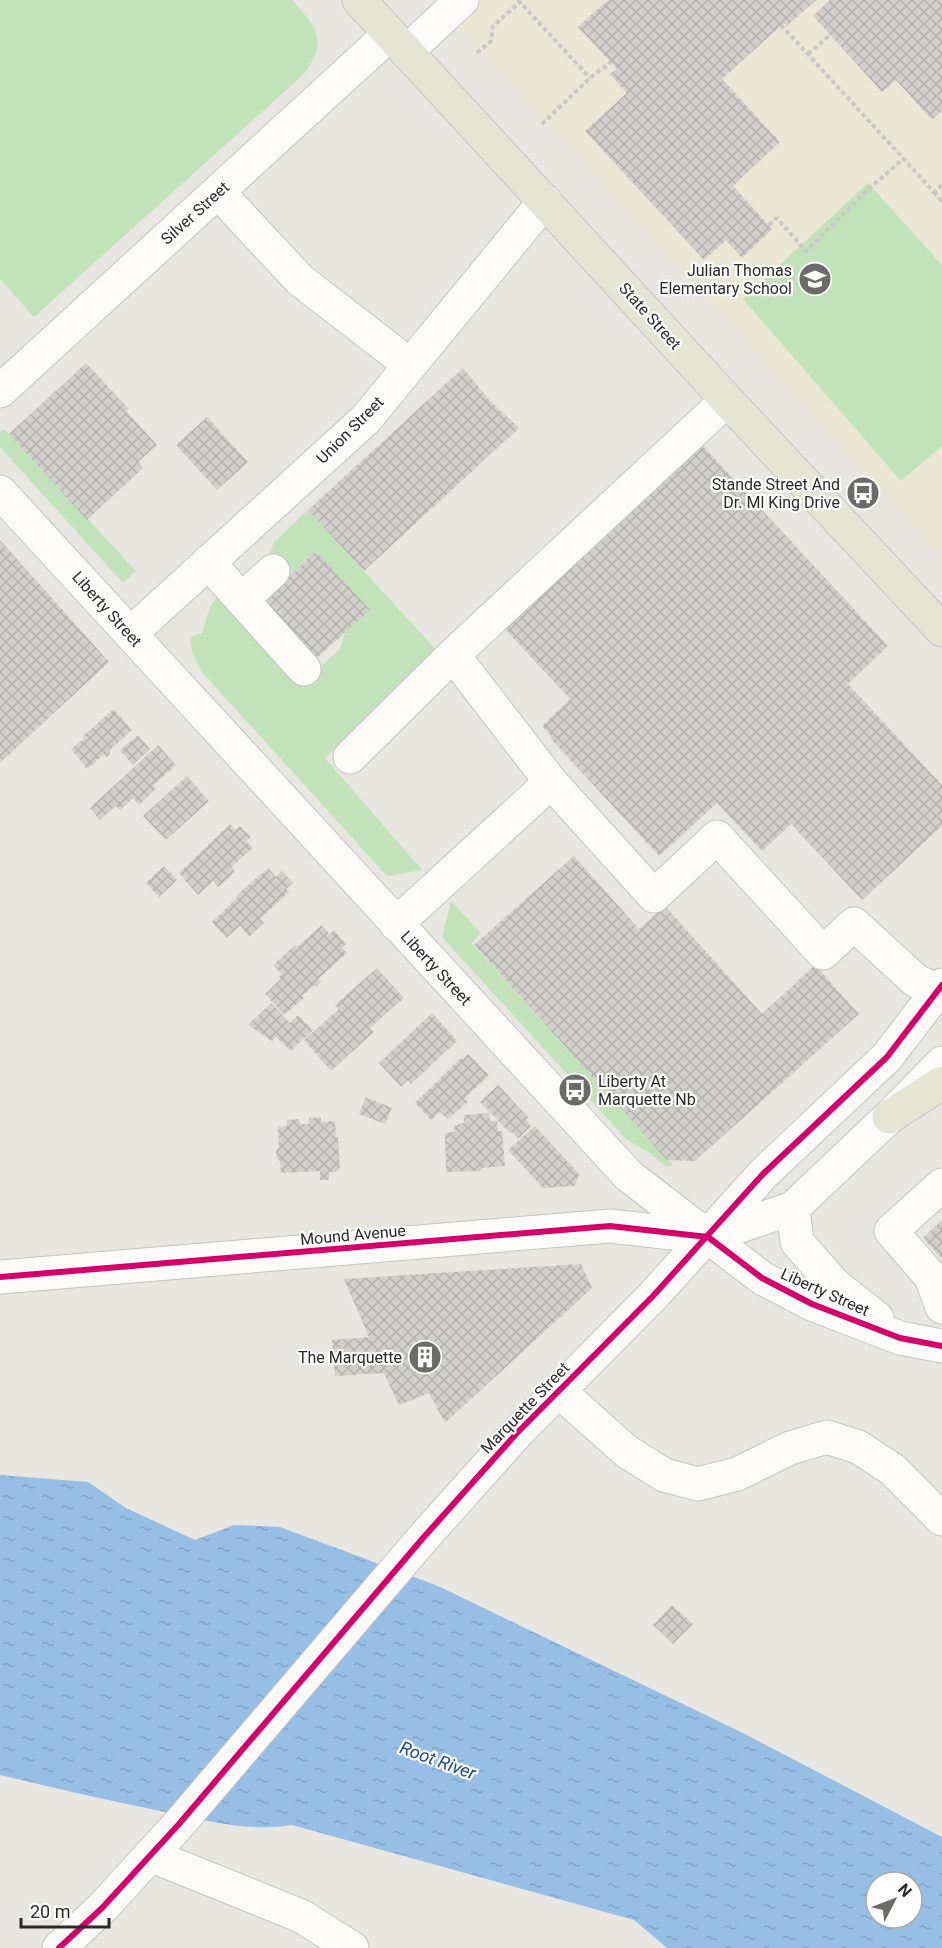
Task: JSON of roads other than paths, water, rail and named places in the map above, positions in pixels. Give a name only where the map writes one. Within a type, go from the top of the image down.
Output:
[{"type":"main road","name":"State Street","points":[[359,0],[942,630]]},
{"type":"main road","points":[[899,583],[942,594]]},
{"type":"main road","points":[[889,1117],[942,1083]]},
{"type":"street","name":"Silver Street","points":[[0,391],[218,192],[398,43],[462,0]]},
{"type":"street","points":[[218,192],[300,280],[410,365]]},
{"type":"street","name":"Union Street","points":[[130,634],[366,419],[545,201]]},
{"type":"street","points":[[350,757],[453,655],[727,400]]},
{"type":"street","name":"Liberty Street","points":[[0,492],[629,1176],[762,1278],[812,1304],[904,1339],[942,1346]]},
{"type":"street","points":[[208,562],[304,669]]},
{"type":"street","points":[[242,600],[273,571]]},
{"type":"street","points":[[453,655],[552,782],[654,896],[717,837],[823,953],[854,924],[915,980],[940,988]]},
{"type":"street","points":[[396,924],[552,782]]},
{"type":"street","name":"Marquette Street","points":[[59,1948],[102,1908],[179,1824],[423,1538],[516,1434],[560,1392],[708,1237],[763,1174],[887,1057],[940,988]]},
{"type":"street","name":"Marquette Street","points":[[708,1237],[793,1208],[942,1063]]},
{"type":"street","points":[[942,1185],[891,1231],[931,1277],[942,1307]]},
{"type":"street","points":[[793,1208],[797,1242],[835,1285],[904,1339]]},
{"type":"street","name":"Mound Avenue","points":[[0,1276],[610,1226],[708,1237]]},
{"type":"street","points":[[560,1392],[626,1451],[664,1475],[698,1484],[737,1474],[790,1448],[827,1437],[858,1447],[892,1469],[942,1519]]},
{"type":"street","points":[[150,1855],[301,1916],[352,1948]]},
{"type":"water","name":"Root River","points":[[0,1475],[88,1482],[126,1508],[195,1540],[234,1525],[280,1527],[438,1586],[743,1733],[942,1837],[942,1948],[667,1948],[634,1920],[292,1825],[260,1827],[212,1822],[0,1775]]},
{"type":"place","name":"Julian Thomas Elementary School","points":[[815,279]]},
{"type":"place","name":"Stande Street And Dr. Ml King Drive","points":[[863,493]]},
{"type":"place","name":"Liberty At Marquette Nb","points":[[575,1090]]},
{"type":"place","name":"The Marquette","points":[[425,1357]]}]
